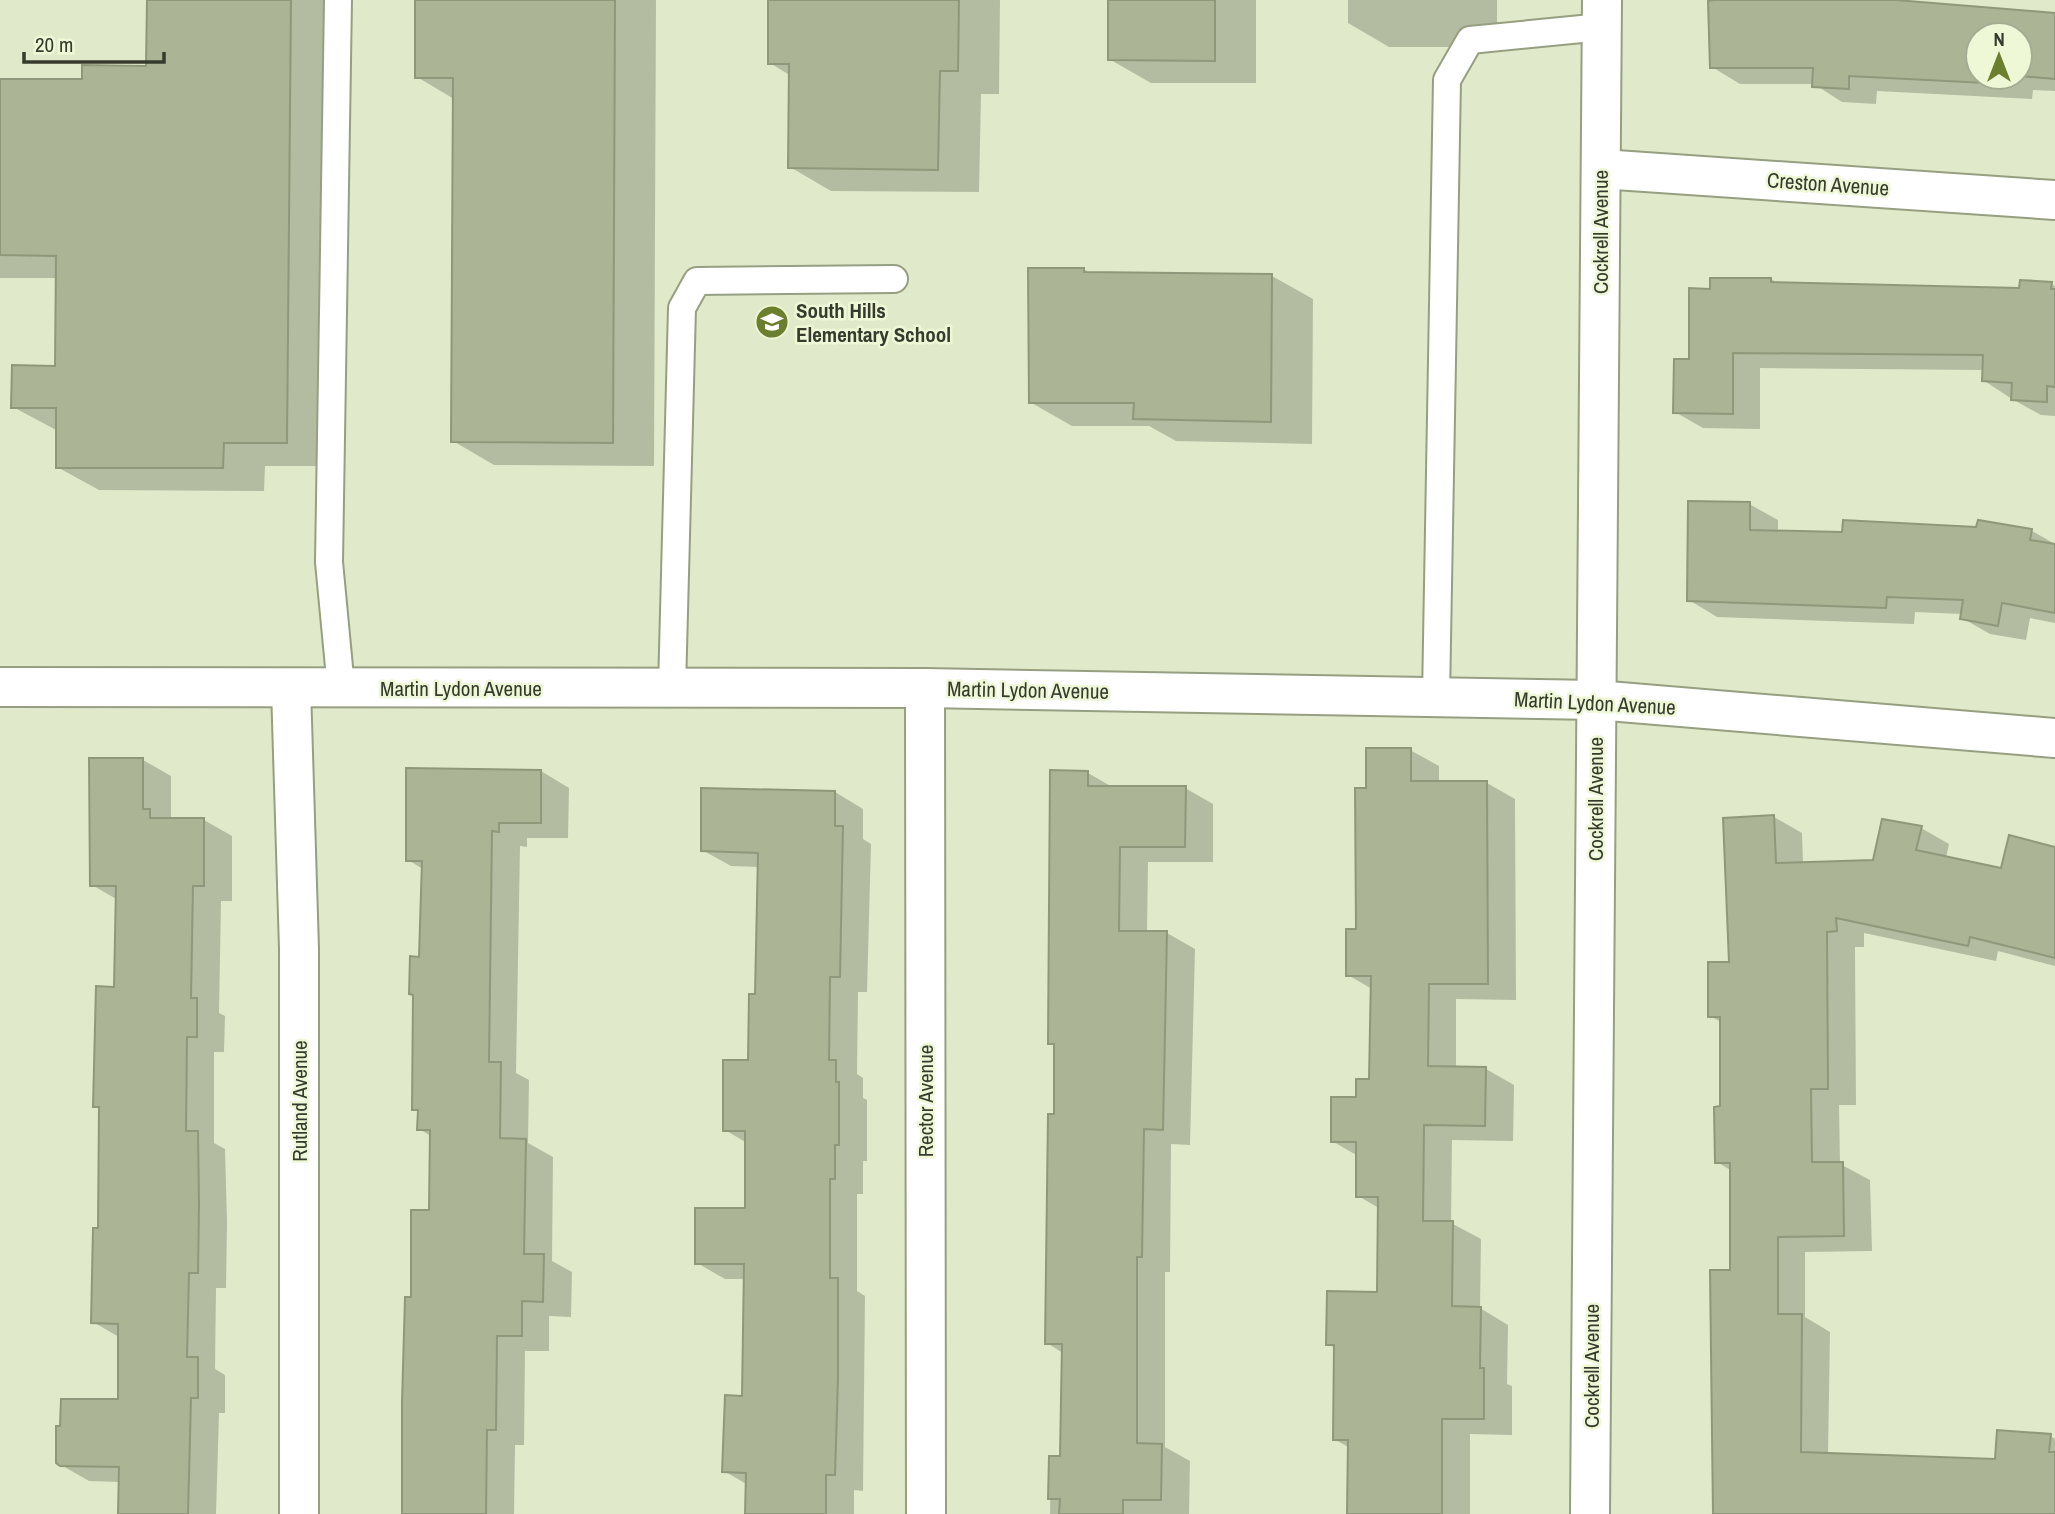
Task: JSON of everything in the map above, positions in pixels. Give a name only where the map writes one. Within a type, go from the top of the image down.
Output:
[{"type":"street","name":"Cockrell Avenue","points":[[1590,1514],[1602,14]]},
{"type":"street","name":"Creston Avenue","points":[[1601,169],[2055,200]]},
{"type":"street","name":"Martin Lydon Avenue","points":[[0,687],[925,688],[1596,700],[2055,738]]},
{"type":"street","name":"Rutland Avenue","points":[[291,688],[299,948],[299,1514]]},
{"type":"street","name":"Rector Avenue","points":[[925,688],[926,1514]]},
{"type":"lane","points":[[338,0],[330,562],[341,688]]},
{"type":"lane","points":[[1436,697],[1447,80],[1469,40],[1602,14]]},
{"type":"lane","points":[[672,688],[682,308],[697,281],[894,279]]},
{"type":"building","points":[[147,0],[291,0],[287,443],[224,443],[223,468],[56,468],[56,408],[11,408],[12,365],[55,366],[56,256],[0,255],[0,79],[82,79],[82,65],[146,66]]},
{"type":"building","points":[[415,0],[615,0],[613,443],[451,442],[453,78],[415,78]]},
{"type":"building","points":[[768,0],[959,0],[958,71],[940,71],[938,170],[788,168],[789,64],[768,64]]},
{"type":"building","points":[[1108,0],[1215,0],[1215,61],[1108,60]]},
{"type":"building","points":[[1896,0],[2055,13],[2055,79],[2034,77],[2034,21],[1964,21],[1964,82],[1849,76],[1849,89],[1812,87],[1813,68],[1710,68],[1708,1]]},
{"type":"building","points":[[1028,268],[1084,268],[1084,272],[1272,274],[1271,422],[1133,419],[1134,403],[1029,403]]},
{"type":"building","points":[[1710,278],[2019,288],[2020,280],[2052,282],[2051,289],[2055,289],[2055,387],[2047,386],[2047,402],[2011,400],[2012,383],[1982,381],[1983,355],[1733,353],[1733,414],[1673,413],[1674,359],[1689,359],[1689,288],[1710,289]]},
{"type":"building","points":[[1688,501],[1750,502],[1750,530],[1842,532],[1843,520],[1976,527],[1978,520],[2032,529],[2030,540],[2055,544],[2055,613],[2002,603],[1998,626],[1960,619],[1963,600],[1887,597],[1886,608],[1687,601]]},
{"type":"building","points":[[1366,748],[1411,748],[1411,781],[1487,781],[1488,984],[1429,984],[1428,1066],[1486,1067],[1485,1126],[1424,1125],[1423,1221],[1453,1221],[1452,1306],[1481,1307],[1480,1368],[1484,1368],[1484,1419],[1442,1419],[1442,1514],[1347,1514],[1348,1440],[1333,1440],[1334,1345],[1326,1345],[1327,1291],[1377,1292],[1378,1197],[1356,1197],[1356,1142],[1331,1142],[1331,1097],[1356,1097],[1356,1079],[1369,1079],[1371,976],[1346,976],[1346,929],[1356,929],[1355,788],[1366,788]]},
{"type":"building","points":[[89,758],[143,758],[143,809],[150,809],[150,818],[204,818],[204,886],[193,886],[191,998],[197,998],[197,1037],[187,1037],[186,1131],[198,1131],[199,1205],[198,1273],[189,1273],[187,1357],[198,1357],[198,1398],[191,1398],[188,1514],[118,1514],[119,1467],[60,1466],[56,1463],[56,1426],[60,1426],[61,1399],[118,1399],[118,1324],[91,1323],[93,1228],[98,1228],[99,1107],[93,1107],[96,986],[114,987],[116,886],[90,886]]},
{"type":"building","points":[[406,768],[541,770],[541,823],[499,823],[499,832],[492,831],[489,1062],[501,1062],[500,1138],[526,1139],[524,1254],[544,1254],[543,1302],[522,1301],[522,1336],[497,1336],[496,1430],[487,1430],[486,1514],[402,1514],[405,1297],[411,1297],[411,1210],[429,1210],[430,1130],[417,1130],[418,1110],[412,1110],[413,995],[409,994],[410,956],[419,957],[422,861],[406,861]]},
{"type":"building","points":[[1050,770],[1088,771],[1088,786],[1186,786],[1185,847],[1120,847],[1119,931],[1167,931],[1163,1130],[1144,1129],[1142,1257],[1137,1257],[1137,1443],[1162,1444],[1161,1500],[1123,1500],[1123,1514],[1059,1514],[1060,1499],[1048,1499],[1049,1456],[1060,1456],[1062,1344],[1045,1344],[1048,1114],[1054,1114],[1054,1044],[1048,1044]]},
{"type":"building","points":[[701,788],[835,791],[835,826],[843,826],[840,977],[830,977],[829,1060],[836,1060],[836,1082],[839,1082],[839,1145],[835,1145],[835,1179],[830,1179],[830,1278],[838,1278],[838,1378],[835,1475],[826,1475],[826,1514],[745,1514],[746,1473],[722,1472],[725,1395],[742,1396],[744,1264],[695,1264],[695,1208],[745,1208],[745,1131],[723,1131],[723,1060],[748,1060],[749,994],[755,994],[758,853],[701,851]]},
{"type":"building","points":[[1774,815],[1776,863],[1873,860],[1882,819],[1922,826],[1916,850],[2001,868],[2009,835],[2055,847],[2055,958],[1970,937],[1968,946],[1836,918],[1837,931],[1827,932],[1828,1089],[1811,1089],[1812,1162],[1843,1162],[1844,1236],[1778,1237],[1778,1314],[1802,1314],[1801,1452],[1995,1459],[1997,1430],[2051,1434],[2049,1452],[2055,1452],[2055,1514],[1713,1514],[1710,1270],[1730,1270],[1730,1163],[1715,1163],[1714,1107],[1720,1106],[1720,1017],[1708,1017],[1708,962],[1729,962],[1723,818]]},
{"type":"place","name":"South Hills Elementary School","points":[[772,322]]}]
